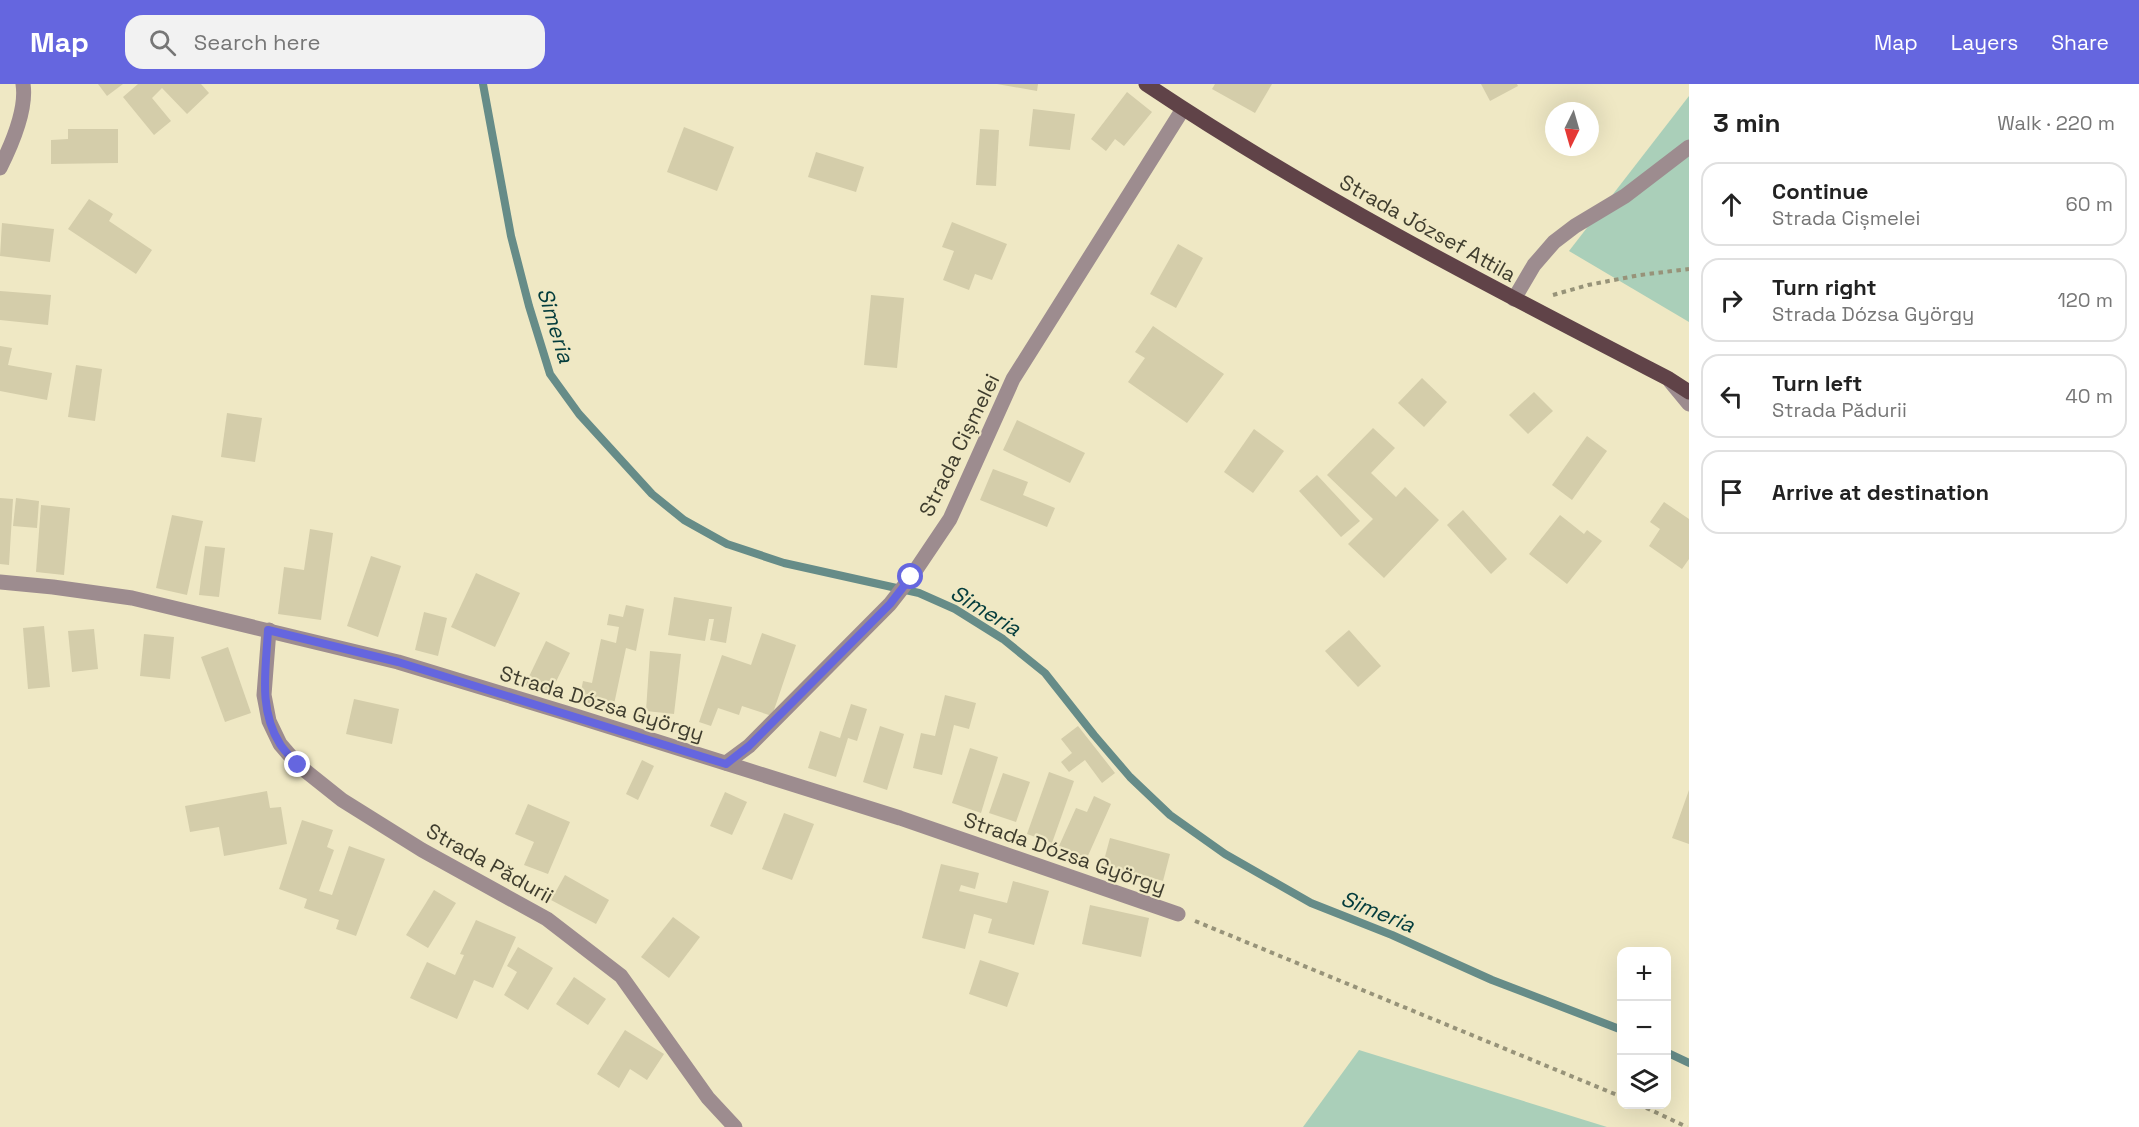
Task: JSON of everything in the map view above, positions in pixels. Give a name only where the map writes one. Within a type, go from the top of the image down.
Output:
[{"type":"main road","name":"Strada József Attila","points":[[1146,84],[1258,156],[1333,200],[1669,380]]},
{"type":"main road","points":[[1669,380],[1689,392]]},
{"type":"street","points":[[0,168],[10,149],[18,124],[24,92],[23,84]]},
{"type":"street","name":"Strada Cișmelei","points":[[726,764],[749,746],[890,604],[911,577],[950,519],[1013,380],[1183,109]]},
{"type":"street","points":[[1514,298],[1534,265],[1554,242],[1575,226],[1624,196],[1689,147]]},
{"type":"street","name":"Strada József Attila","points":[[1669,380],[1689,404]]},
{"type":"street","name":"Strada Dózsa György","points":[[0,582],[132,598],[398,662],[900,818],[1178,914]]},
{"type":"street","name":"Strada Pădurii","points":[[268,630],[264,694],[269,721],[280,744],[298,765],[342,800],[412,844],[548,919],[621,976],[708,1098],[735,1127]]},
{"type":"path","points":[[1551,296],[1588,285],[1689,269]]},
{"type":"path","points":[[1178,914],[1617,1095]]},
{"type":"path","points":[[1649,1109],[1687,1127]]},
{"type":"green space","points":[[1689,96],[1689,322],[1569,251]]},
{"type":"green space","points":[[1359,1050],[1607,1127],[1303,1127]]},
{"type":"building","points":[[98,84],[123,84],[107,96]]},
{"type":"building","points":[[138,84],[201,84],[209,93],[187,114],[162,88],[152,98],[171,121],[154,135],[123,97]]},
{"type":"building","points":[[997,84],[1038,84],[1037,91]]},
{"type":"building","points":[[1215,84],[1272,84],[1255,113],[1212,89]]},
{"type":"building","points":[[1481,84],[1517,84],[1518,86],[1490,101]]},
{"type":"building","points":[[1127,92],[1152,112],[1124,146],[1115,139],[1106,151],[1091,139]]},
{"type":"building","points":[[1033,109],[1075,114],[1070,150],[1029,146]]},
{"type":"building","points":[[684,127],[734,147],[717,191],[667,172]]},
{"type":"building","points":[[68,129],[118,129],[118,163],[51,164],[51,140],[68,139]]},
{"type":"building","points":[[980,129],[999,130],[996,186],[976,185]]},
{"type":"building","points":[[816,152],[864,167],[856,192],[808,177]]},
{"type":"building","points":[[89,199],[113,214],[109,221],[152,250],[136,274],[68,229]]},
{"type":"building","points":[[952,222],[1007,244],[992,280],[975,274],[969,290],[943,280],[954,251],[942,247]]},
{"type":"building","points":[[2,223],[54,229],[50,262],[0,256]]},
{"type":"building","points":[[1178,244],[1203,258],[1176,308],[1150,294]]},
{"type":"building","points":[[0,291],[51,295],[48,325],[0,320]]},
{"type":"building","points":[[871,295],[904,298],[897,368],[864,365]]},
{"type":"building","points":[[1153,326],[1224,374],[1187,423],[1128,382],[1145,358],[1135,352]]},
{"type":"building","points":[[0,346],[12,348],[8,365],[52,373],[47,400],[0,391]]},
{"type":"building","points":[[76,365],[102,369],[95,421],[68,417]]},
{"type":"building","points":[[1422,378],[1447,402],[1424,427],[1398,403]]},
{"type":"building","points":[[1534,392],[1553,411],[1528,434],[1509,415]]},
{"type":"building","points":[[227,413],[262,418],[255,462],[221,457]]},
{"type":"building","points":[[1017,420],[1085,453],[1070,483],[1003,450]]},
{"type":"building","points":[[1373,428],[1395,448],[1371,473],[1396,497],[1405,487],[1439,520],[1384,578],[1348,544],[1373,519],[1327,475]]},
{"type":"building","points":[[1254,429],[1284,451],[1253,493],[1224,472]]},
{"type":"building","points":[[1587,436],[1607,451],[1572,500],[1552,485]]},
{"type":"building","points":[[993,469],[1028,482],[1023,495],[1055,508],[1047,527],[980,500]]},
{"type":"building","points":[[1317,475],[1360,521],[1341,537],[1299,491]]},
{"type":"building","points":[[0,498],[13,499],[9,565],[0,564]]},
{"type":"building","points":[[16,498],[39,501],[37,528],[13,526]]},
{"type":"building","points":[[1664,502],[1689,519],[1689,559],[1682,569],[1649,546],[1660,529],[1650,522]]},
{"type":"building","points":[[41,505],[70,508],[64,575],[36,572]]},
{"type":"building","points":[[1463,510],[1507,559],[1491,574],[1447,525]]},
{"type":"building","points":[[172,515],[203,521],[187,595],[156,588]]},
{"type":"building","points":[[1560,515],[1584,534],[1587,530],[1602,541],[1567,584],[1529,554]]},
{"type":"building","points":[[310,529],[333,533],[321,620],[278,614],[284,567],[304,570]]},
{"type":"building","points":[[205,546],[225,548],[219,597],[199,595]]},
{"type":"building","points":[[371,556],[401,566],[378,637],[347,626]]},
{"type":"building","points":[[476,573],[520,593],[495,647],[451,627]]},
{"type":"building","points":[[674,597],[732,607],[726,643],[710,640],[714,619],[709,619],[705,641],[668,635]]},
{"type":"building","points":[[626,605],[644,609],[636,651],[626,648],[613,709],[579,702],[583,681],[592,683],[601,639],[616,643],[619,627],[607,625],[609,614],[623,617]]},
{"type":"building","points":[[424,612],[447,618],[438,656],[415,650]]},
{"type":"building","points":[[44,626],[50,687],[28,689],[23,628]]},
{"type":"building","points":[[94,629],[98,669],[72,672],[68,631]]},
{"type":"building","points":[[1349,630],[1381,666],[1358,687],[1325,651]]},
{"type":"building","points":[[762,633],[796,645],[772,716],[742,706],[739,715],[718,708],[711,726],[699,722],[722,655],[751,665]]},
{"type":"building","points":[[144,634],[174,637],[170,679],[140,676]]},
{"type":"building","points":[[546,641],[570,653],[549,696],[525,685]]},
{"type":"building","points":[[228,647],[251,713],[225,722],[201,657]]},
{"type":"building","points":[[650,651],[681,654],[674,714],[646,711]]},
{"type":"building","points":[[945,695],[976,703],[969,729],[954,725],[942,775],[913,768],[921,733],[935,736]]},
{"type":"building","points":[[354,699],[399,709],[392,744],[346,734]]},
{"type":"building","points":[[851,704],[867,709],[857,741],[848,738],[836,777],[808,768],[820,731],[840,738]]},
{"type":"building","points":[[880,726],[904,734],[887,790],[863,782]]},
{"type":"building","points":[[1078,726],[1115,773],[1102,783],[1085,760],[1069,772],[1061,762],[1072,753],[1061,739]]},
{"type":"building","points":[[970,748],[998,757],[981,813],[952,803]]},
{"type":"building","points":[[642,760],[654,766],[638,800],[626,794]]},
{"type":"building","points":[[1049,772],[1074,781],[1052,843],[1027,834]]},
{"type":"building","points":[[1003,773],[1030,782],[1016,822],[989,813]]},
{"type":"building","points":[[1689,790],[1689,844],[1672,838]]},
{"type":"building","points":[[267,791],[270,808],[281,807],[287,844],[224,856],[219,827],[190,832],[185,806]]},
{"type":"building","points":[[725,792],[747,802],[732,835],[710,826]]},
{"type":"building","points":[[1094,796],[1111,804],[1087,858],[1059,846],[1076,808],[1087,812]]},
{"type":"building","points":[[528,804],[570,822],[548,874],[524,865],[534,842],[515,834]]},
{"type":"building","points":[[784,813],[814,824],[792,880],[762,869]]},
{"type":"building","points":[[302,820],[333,830],[327,847],[334,850],[319,891],[332,895],[349,846],[385,859],[356,936],[336,929],[339,920],[304,908],[307,899],[279,889]]},
{"type":"building","points":[[1110,838],[1170,854],[1163,881],[1103,864]]},
{"type":"building","points":[[941,864],[979,873],[975,889],[961,885],[959,891],[1007,903],[1013,881],[1049,891],[1034,945],[988,933],[992,919],[974,914],[965,949],[922,938]]},
{"type":"building","points":[[565,875],[609,900],[596,924],[551,900]]},
{"type":"building","points":[[434,890],[456,903],[428,948],[406,935]]},
{"type":"building","points":[[1090,905],[1149,918],[1141,957],[1082,944]]},
{"type":"building","points":[[673,917],[700,937],[669,978],[641,957]]},
{"type":"building","points":[[476,920],[516,937],[493,988],[474,980],[457,1019],[410,998],[427,962],[455,975],[464,955],[460,954]]},
{"type":"building","points":[[518,947],[553,968],[528,1010],[504,995],[517,972],[507,966]]},
{"type":"building","points":[[980,960],[1019,973],[1007,1007],[969,994]]},
{"type":"building","points":[[574,977],[606,999],[588,1025],[556,1004]]},
{"type":"building","points":[[625,1030],[664,1054],[647,1080],[630,1069],[619,1088],[597,1074]]},
{"type":"waterway","name":"Simeria","points":[[483,84],[511,236],[550,374],[579,414],[652,494],[684,520],[727,544],[784,563],[919,593],[955,609],[1003,639],[1045,673],[1130,777],[1170,815],[1225,854],[1311,903],[1392,935],[1492,980],[1617,1028]]},
{"type":"waterway","name":"Simeria","points":[[1671,1054],[1689,1063]]},
{"type":"route","points":[[298,765],[280,744],[269,721],[264,694],[268,630],[398,662],[726,764],[749,746],[890,604],[911,577]]}]
